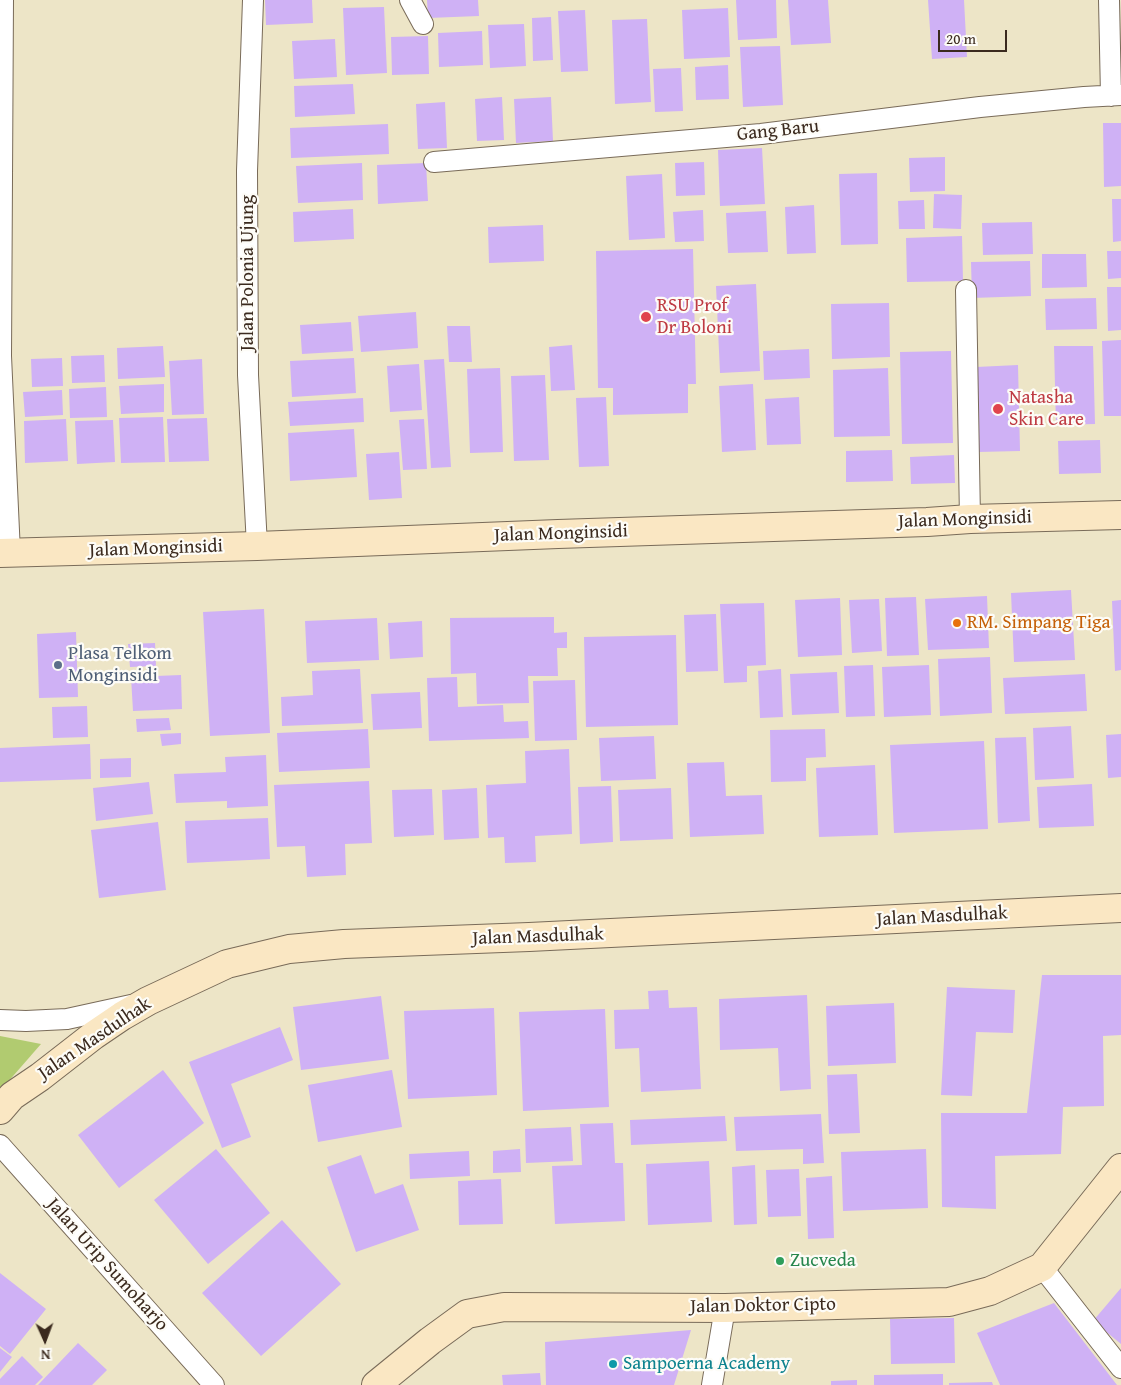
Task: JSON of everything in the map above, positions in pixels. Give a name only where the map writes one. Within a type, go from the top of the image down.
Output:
[{"type":"street","points":[[3,0],[1,356],[5,553]]},
{"type":"street","name":"Jalan Polonia Ujung","points":[[253,0],[247,171],[247,258],[248,376],[257,546]]},
{"type":"street","points":[[410,0],[423,24]]},
{"type":"street","points":[[1109,0],[1116,96]]},
{"type":"street","name":"Gang Baru","points":[[434,162],[762,134],[980,107],[1084,97],[1116,96]]},
{"type":"street","points":[[966,290],[970,519]]},
{"type":"street","name":"Jalan Monginsidi","points":[[5,553],[257,546],[1121,515]]},
{"type":"street","name":"Jalan Masdulhak","points":[[0,1110],[12,1096],[94,1035],[148,1001],[227,964],[289,949],[344,944],[529,937],[1121,908]]},
{"type":"street","points":[[0,1020],[67,1019],[148,1001]]},
{"type":"street","name":"Jalan Urip Sumoharjo","points":[[0,1145],[214,1385]]},
{"type":"street","name":"Jalan Doktor Cipto","points":[[376,1385],[423,1346],[467,1314],[504,1307],[725,1308],[949,1302],[990,1291],[1042,1267],[1121,1168]]},
{"type":"street","points":[[1042,1267],[1121,1368]]},
{"type":"street","points":[[712,1385],[725,1308]]},
{"type":"green space","points":[[0,1036],[41,1044],[0,1091]]},
{"type":"building","points":[[265,0],[312,0],[313,23],[266,25]]},
{"type":"building","points":[[427,0],[478,0],[479,16],[428,18]]},
{"type":"building","points":[[736,0],[776,0],[777,38],[738,40]]},
{"type":"building","points":[[788,0],[828,0],[831,43],[791,45]]},
{"type":"building","points":[[928,0],[964,0],[967,57],[932,59]]},
{"type":"building","points":[[384,7],[387,73],[346,75],[343,8]]},
{"type":"building","points":[[728,8],[730,57],[684,59],[682,10]]},
{"type":"building","points":[[585,10],[588,71],[561,72],[558,11]]},
{"type":"building","points":[[551,17],[553,60],[533,61],[532,18]]},
{"type":"building","points":[[647,19],[651,102],[615,104],[612,20]]},
{"type":"building","points":[[524,24],[526,66],[490,68],[488,25]]},
{"type":"building","points":[[482,31],[483,65],[439,67],[438,33]]},
{"type":"building","points":[[428,36],[429,74],[392,75],[391,37]]},
{"type":"building","points":[[335,39],[337,77],[294,79],[292,41]]},
{"type":"building","points":[[780,46],[783,105],[743,107],[740,47]]},
{"type":"building","points":[[728,65],[729,99],[696,100],[695,67]]},
{"type":"building","points":[[681,68],[683,111],[655,112],[653,69]]},
{"type":"building","points":[[353,84],[355,114],[295,117],[294,86]]},
{"type":"building","points":[[502,97],[504,140],[477,141],[475,99]]},
{"type":"building","points":[[551,97],[553,141],[516,143],[514,99]]},
{"type":"building","points":[[445,102],[447,148],[418,149],[416,104]]},
{"type":"building","points":[[1103,123],[1121,123],[1121,186],[1104,187]]},
{"type":"building","points":[[388,124],[389,154],[291,158],[290,128]]},
{"type":"building","points":[[762,148],[765,204],[720,206],[718,150]]},
{"type":"building","points":[[945,157],[945,191],[910,192],[909,158]]},
{"type":"building","points":[[704,162],[705,195],[676,196],[675,163]]},
{"type":"building","points":[[362,163],[363,200],[298,203],[296,166]]},
{"type":"building","points":[[426,163],[428,201],[378,204],[377,165]]},
{"type":"building","points":[[877,173],[878,244],[841,245],[839,174]]},
{"type":"building","points":[[662,174],[665,238],[629,240],[626,176]]},
{"type":"building","points":[[934,194],[962,195],[961,229],[933,228]]},
{"type":"building","points":[[1112,199],[1121,199],[1121,241],[1113,242]]},
{"type":"building","points":[[924,200],[925,229],[899,229],[898,201]]},
{"type":"building","points":[[814,205],[816,253],[787,254],[785,207]]},
{"type":"building","points":[[353,209],[354,239],[294,242],[293,212]]},
{"type":"building","points":[[703,210],[704,241],[675,242],[673,212]]},
{"type":"building","points":[[766,211],[768,252],[728,253],[726,213]]},
{"type":"building","points":[[1032,222],[1033,254],[983,255],[982,223]]},
{"type":"building","points":[[543,225],[544,261],[489,263],[488,227]]},
{"type":"building","points":[[962,236],[963,281],[907,282],[906,238]]},
{"type":"building","name":"RSU Prof Dr Boloni","points":[[693,249],[696,384],[688,384],[688,413],[613,415],[613,388],[598,388],[596,251]]},
{"type":"building","points":[[1107,251],[1121,251],[1121,278],[1108,279]]},
{"type":"building","points":[[1042,254],[1086,254],[1087,287],[1042,288]]},
{"type":"building","points":[[1030,261],[1031,296],[972,298],[971,262]]},
{"type":"building","points":[[756,284],[760,371],[720,373],[716,286]]},
{"type":"building","points":[[1107,287],[1121,287],[1121,330],[1108,331]]},
{"type":"building","points":[[1096,298],[1097,329],[1046,330],[1045,299]]},
{"type":"building","points":[[889,303],[890,357],[832,359],[831,304]]},
{"type":"building","points":[[416,312],[418,348],[361,352],[358,316]]},
{"type":"building","points":[[351,322],[353,351],[302,354],[300,325]]},
{"type":"building","points":[[447,326],[470,326],[472,362],[449,362]]},
{"type":"building","points":[[1121,340],[1121,416],[1104,416],[1102,341]]},
{"type":"building","points":[[572,345],[575,390],[551,391],[549,347]]},
{"type":"building","points":[[163,346],[165,377],[118,379],[117,348]]},
{"type":"building","points":[[1054,346],[1093,346],[1095,424],[1056,425]]},
{"type":"building","points":[[809,349],[810,378],[764,380],[763,351]]},
{"type":"building","points":[[951,351],[953,443],[902,444],[900,352]]},
{"type":"building","points":[[104,355],[105,382],[72,383],[71,356]]},
{"type":"building","points":[[62,358],[63,386],[32,387],[31,359]]},
{"type":"building","points":[[354,358],[356,393],[292,397],[290,361]]},
{"type":"building","points":[[202,359],[204,414],[172,415],[169,361]]},
{"type":"building","points":[[444,359],[451,467],[431,468],[424,360]]},
{"type":"building","points":[[419,364],[422,410],[390,412],[387,366]]},
{"type":"building","name":"Natasha Skin Care","points":[[1018,365],[1020,451],[978,452],[976,367]]},
{"type":"building","points":[[500,368],[503,452],[470,453],[467,369]]},
{"type":"building","points":[[888,368],[890,436],[834,437],[833,370]]},
{"type":"building","points":[[545,375],[549,460],[514,461],[511,376]]},
{"type":"building","points":[[164,384],[164,412],[121,414],[119,386]]},
{"type":"building","points":[[753,384],[756,450],[722,452],[719,386]]},
{"type":"building","points":[[106,387],[107,417],[70,418],[69,389]]},
{"type":"building","points":[[62,390],[63,415],[25,417],[23,392]]},
{"type":"building","points":[[606,397],[609,466],[579,467],[576,398]]},
{"type":"building","points":[[799,397],[801,444],[767,445],[765,399]]},
{"type":"building","points":[[363,398],[364,422],[290,426],[288,402]]},
{"type":"building","points":[[163,417],[165,462],[121,463],[119,418]]},
{"type":"building","points":[[207,418],[209,461],[169,462],[167,419]]},
{"type":"building","points":[[66,419],[68,461],[25,463],[24,421]]},
{"type":"building","points":[[424,419],[427,469],[403,470],[399,420]]},
{"type":"building","points":[[113,420],[115,462],[77,464],[75,421]]},
{"type":"building","points":[[354,429],[357,477],[290,481],[288,433]]},
{"type":"building","points":[[1100,440],[1101,473],[1059,474],[1058,441]]},
{"type":"building","points":[[892,450],[893,481],[846,482],[846,451]]},
{"type":"building","points":[[399,452],[402,498],[369,500],[366,454]]},
{"type":"building","points":[[954,455],[955,483],[911,484],[910,457]]},
{"type":"building","points":[[1071,590],[1075,660],[1014,662],[1011,593]]},
{"type":"building","name":"RM. Simpang Tiga","points":[[987,596],[989,648],[928,650],[925,599]]},
{"type":"building","points":[[916,597],[919,655],[887,656],[885,598]]},
{"type":"building","points":[[840,598],[842,655],[798,657],[795,600]]},
{"type":"building","points":[[879,599],[882,651],[852,653],[849,600]]},
{"type":"building","points":[[1121,600],[1121,670],[1115,671],[1112,601]]},
{"type":"building","points":[[764,603],[766,665],[747,666],[747,682],[724,683],[720,604]]},
{"type":"building","points":[[264,609],[270,733],[210,736],[203,612]]},
{"type":"building","points":[[716,614],[718,671],[686,672],[684,615]]},
{"type":"building","points":[[554,617],[554,633],[567,632],[567,648],[557,648],[558,676],[528,676],[529,703],[477,704],[476,673],[451,674],[450,618]]},
{"type":"building","points":[[377,618],[379,660],[307,663],[305,621]]},
{"type":"building","points":[[422,621],[423,657],[390,659],[388,623]]},
{"type":"building","name":"Plasa Telkom Monginsidi","points":[[76,632],[78,697],[39,698],[37,634]]},
{"type":"building","points":[[676,635],[678,725],[586,727],[584,637]]},
{"type":"building","points":[[155,643],[156,666],[130,667],[128,644]]},
{"type":"building","points":[[990,657],[992,713],[940,716],[938,659]]},
{"type":"building","points":[[873,665],[875,716],[846,717],[844,666]]},
{"type":"building","points":[[929,665],[931,715],[884,717],[882,667]]},
{"type":"building","points":[[360,669],[363,723],[282,726],[281,697],[313,695],[312,671]]},
{"type":"building","points":[[781,669],[783,717],[760,718],[758,671]]},
{"type":"building","points":[[837,672],[839,713],[792,715],[790,674]]},
{"type":"building","points":[[1085,674],[1087,711],[1005,714],[1003,678]]},
{"type":"building","points":[[181,675],[182,709],[133,711],[131,677]]},
{"type":"building","points":[[457,677],[458,707],[503,705],[504,722],[528,721],[529,738],[429,741],[427,678]]},
{"type":"building","points":[[575,680],[577,740],[535,741],[533,681]]},
{"type":"building","points":[[420,692],[422,728],[373,730],[371,694]]},
{"type":"building","points":[[87,706],[88,737],[53,738],[52,707]]},
{"type":"building","points":[[169,718],[171,730],[137,732],[136,719]]},
{"type":"building","points":[[1071,726],[1074,778],[1035,780],[1033,728]]},
{"type":"building","points":[[368,729],[370,768],[279,772],[277,733]]},
{"type":"building","points":[[825,729],[826,757],[806,758],[806,781],[771,782],[770,730]]},
{"type":"building","points":[[181,733],[181,744],[162,746],[160,734]]},
{"type":"building","points":[[1121,734],[1121,777],[1108,778],[1106,735]]},
{"type":"building","points":[[654,736],[656,779],[601,781],[599,738]]},
{"type":"building","points":[[1026,737],[1030,821],[998,823],[995,738]]},
{"type":"building","points":[[984,741],[988,829],[894,833],[890,745]]},
{"type":"building","points":[[90,744],[91,779],[0,782],[0,748]]},
{"type":"building","points":[[569,749],[572,834],[535,836],[536,862],[505,863],[504,837],[488,838],[486,785],[526,783],[525,751]]},
{"type":"building","points":[[266,755],[268,806],[227,808],[227,801],[176,803],[174,774],[226,772],[225,757]]},
{"type":"building","points":[[131,758],[131,777],[100,778],[100,759]]},
{"type":"building","points":[[724,762],[726,796],[762,795],[764,834],[690,837],[687,763]]},
{"type":"building","points":[[875,765],[878,835],[819,837],[816,768]]},
{"type":"building","points":[[369,781],[372,843],[345,844],[346,875],[307,877],[305,846],[277,847],[274,785]]},
{"type":"building","points":[[149,782],[153,814],[96,821],[93,788]]},
{"type":"building","points":[[1092,784],[1094,826],[1039,828],[1037,787]]},
{"type":"building","points":[[611,786],[613,842],[580,844],[578,787]]},
{"type":"building","points":[[477,788],[479,838],[444,840],[442,790]]},
{"type":"building","points":[[671,788],[673,839],[620,841],[618,790]]},
{"type":"building","points":[[432,789],[434,835],[394,837],[392,790]]},
{"type":"building","points":[[268,818],[270,859],[187,863],[185,821]]},
{"type":"building","points":[[158,822],[166,890],[99,898],[91,830]]},
{"type":"building","points":[[1042,975],[1121,975],[1121,1035],[1103,1036],[1104,1106],[1063,1107],[1061,1154],[995,1156],[996,1209],[942,1207],[941,1113],[1027,1113]]},
{"type":"building","points":[[947,987],[1015,990],[1013,1033],[976,1032],[972,1096],[941,1095]]},
{"type":"building","points":[[668,990],[669,1008],[697,1007],[701,1089],[641,1092],[639,1048],[615,1049],[614,1010],[649,1009],[648,991]]},
{"type":"building","points":[[807,995],[811,1089],[780,1091],[778,1048],[720,1050],[719,999]]},
{"type":"building","points":[[381,996],[389,1059],[301,1070],[293,1007]]},
{"type":"building","points":[[894,1003],[896,1063],[828,1066],[826,1006]]},
{"type":"building","points":[[494,1008],[497,1095],[408,1099],[404,1011]]},
{"type":"building","points":[[605,1009],[609,1107],[523,1111],[519,1012]]},
{"type":"building","points":[[280,1027],[293,1060],[231,1084],[251,1137],[222,1148],[189,1062]]},
{"type":"building","points":[[163,1070],[204,1123],[119,1188],[78,1135]]},
{"type":"building","points":[[392,1070],[402,1127],[318,1142],[308,1085]]},
{"type":"building","points":[[857,1074],[860,1133],[829,1134],[827,1075]]},
{"type":"building","points":[[821,1114],[824,1163],[803,1164],[803,1149],[736,1151],[734,1117]]},
{"type":"building","points":[[725,1116],[727,1141],[631,1145],[630,1120]]},
{"type":"building","points":[[613,1123],[615,1163],[623,1163],[625,1221],[555,1224],[552,1166],[582,1165],[580,1124]]},
{"type":"building","points":[[571,1127],[573,1161],[526,1163],[525,1129]]},
{"type":"building","points":[[216,1149],[270,1213],[208,1264],[154,1200]]},
{"type":"building","points":[[520,1149],[521,1172],[493,1173],[493,1151]]},
{"type":"building","points":[[926,1149],[928,1208],[843,1211],[841,1152]]},
{"type":"building","points":[[469,1151],[470,1176],[410,1179],[409,1154]]},
{"type":"building","points":[[361,1155],[375,1194],[403,1184],[419,1230],[356,1252],[327,1167]]},
{"type":"building","points":[[709,1161],[712,1222],[648,1225],[646,1164]]},
{"type":"building","points":[[755,1165],[757,1224],[734,1225],[732,1167]]},
{"type":"building","points":[[799,1169],[801,1216],[768,1217],[766,1170]]},
{"type":"building","points":[[832,1176],[834,1238],[808,1239],[806,1178]]},
{"type":"building","points":[[501,1179],[503,1224],[459,1225],[458,1181]]},
{"type":"building","points":[[282,1220],[341,1284],[261,1356],[202,1293]]},
{"type":"building","points":[[0,1273],[46,1309],[10,1354],[0,1346]]},
{"type":"building","points":[[1121,1288],[1121,1344],[1093,1321]]},
{"type":"building","points":[[1054,1303],[1117,1385],[1000,1385],[977,1333]]},
{"type":"building","points":[[954,1318],[955,1363],[891,1364],[890,1319]]},
{"type":"building","name":"Sampoerna Academy","points":[[691,1330],[674,1385],[546,1385],[545,1342]]},
{"type":"building","points":[[78,1343],[107,1370],[92,1385],[38,1385]]},
{"type":"building","points":[[0,1348],[12,1357],[0,1372]]},
{"type":"building","points":[[22,1356],[43,1377],[35,1385],[0,1385],[0,1379]]},
{"type":"building","points":[[540,1373],[541,1385],[503,1385],[502,1375]]},
{"type":"building","points":[[943,1374],[943,1385],[874,1385],[874,1375]]},
{"type":"building","points":[[857,1380],[857,1385],[831,1385],[831,1381]]},
{"type":"building","points":[[992,1382],[993,1385],[949,1385],[949,1383]]},
{"type":"place","name":"RSU Prof Dr Boloni","points":[[646,317]]},
{"type":"place","name":"Natasha Skin Care","points":[[998,409]]},
{"type":"place","name":"RM. Simpang Tiga","points":[[957,623]]},
{"type":"place","name":"Plasa Telkom Monginsidi","points":[[58,665]]},
{"type":"place","name":"Zucveda","points":[[780,1261]]},
{"type":"place","name":"Sampoerna Academy","points":[[613,1364]]}]
